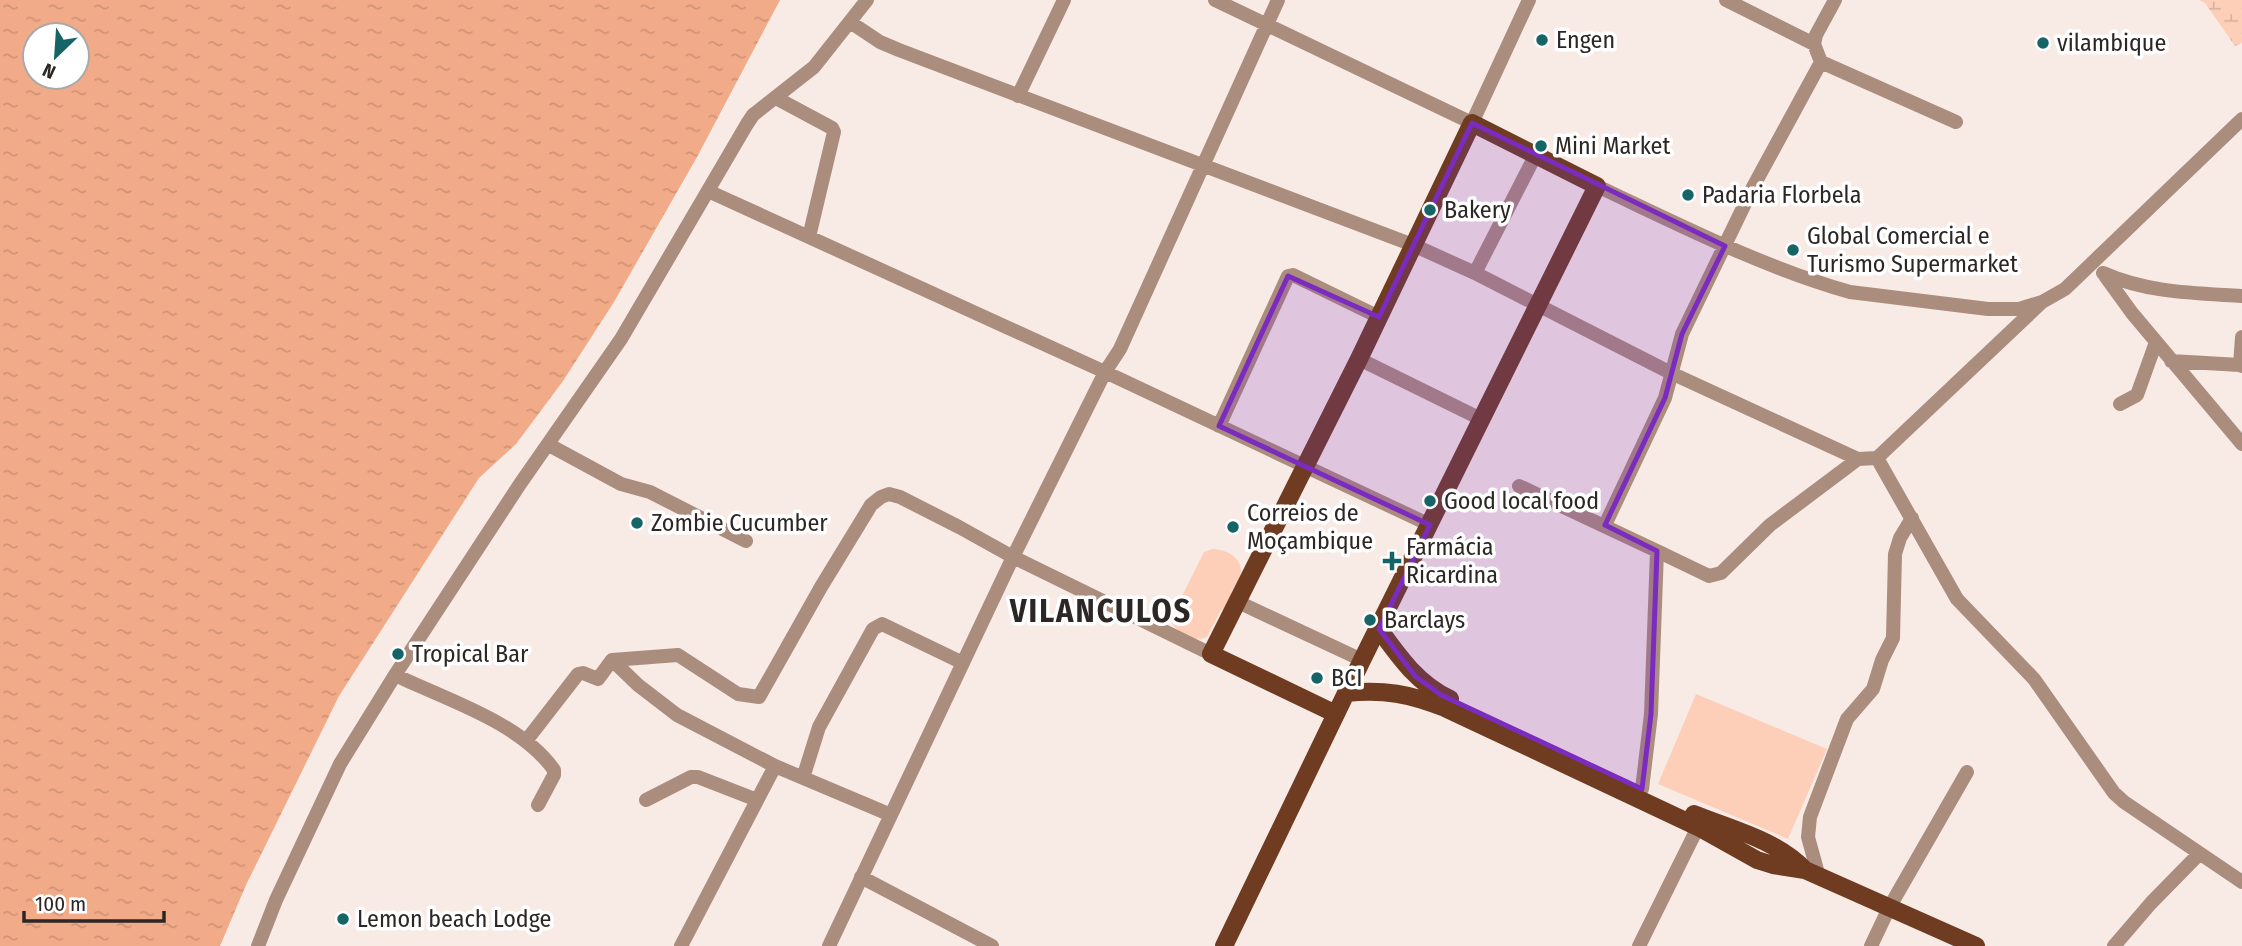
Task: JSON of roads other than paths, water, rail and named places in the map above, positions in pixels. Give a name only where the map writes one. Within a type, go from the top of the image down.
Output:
[{"type":"main road","points":[[1224,946],[1346,694],[1362,660],[1597,186],[1472,123],[1359,359],[1211,654],[1336,714]]},
{"type":"main road","points":[[1379,629],[1415,676],[1441,695],[1689,811],[1755,848]]},
{"type":"main road","points":[[1346,694],[1403,693],[1420,698],[1698,827],[1775,857],[1797,861],[1812,873],[1976,946]]},
{"type":"street","points":[[258,946],[276,900],[341,764],[395,675],[520,484],[621,339],[747,124],[753,115],[814,68],[867,0]]},
{"type":"street","points":[[1018,96],[1064,0]]},
{"type":"street","points":[[1215,0],[1472,123],[1528,0]]},
{"type":"street","points":[[828,946],[1013,557],[1105,372],[1120,349],[1278,0]]},
{"type":"street","points":[[1726,0],[1814,44],[1821,62],[1956,122]]},
{"type":"street","points":[[1814,44],[1835,0]]},
{"type":"street","points":[[850,22],[899,50],[1413,245],[1475,273],[1671,373],[1858,459],[1877,458],[2042,302]]},
{"type":"street","points":[[1605,525],[1665,398],[1682,334],[1772,150],[1821,62]]},
{"type":"street","points":[[776,97],[832,128],[834,132],[809,237]]},
{"type":"street","points":[[1597,186],[1786,272],[1850,292],[1988,309],[2019,309],[2042,302],[2096,270],[2242,119]]},
{"type":"street","points":[[1475,273],[1536,154]]},
{"type":"street","points":[[708,191],[1430,524]]},
{"type":"street","points":[[2096,270],[2149,288],[2193,294],[2242,296]]},
{"type":"street","points":[[2096,270],[2242,444]]},
{"type":"street","points":[[1219,426],[1288,276],[1293,275],[1379,317]]},
{"type":"street","points":[[2171,361],[2241,365],[2242,337]]},
{"type":"street","points":[[2120,404],[2137,395],[2155,342]]},
{"type":"street","points":[[1359,359],[1481,419]]},
{"type":"street","points":[[549,445],[621,484],[650,492],[746,541]]},
{"type":"street","points":[[1877,458],[1957,599],[2034,679],[2114,793],[2242,882]]},
{"type":"street","points":[[1519,486],[1709,576],[1721,573],[1770,525],[1858,459]]},
{"type":"street","points":[[526,741],[578,674],[583,673],[598,679],[612,660],[678,655],[738,694],[759,697],[871,505],[889,494],[900,497],[1013,557],[1211,654]]},
{"type":"street","points":[[1812,873],[1808,837],[1810,817],[1847,719],[1873,689],[1882,660],[1893,638],[1895,554],[1900,538],[1912,518]]},
{"type":"street","points":[[1642,789],[1651,714],[1657,551]]},
{"type":"street","points":[[1238,602],[1362,660]]},
{"type":"street","points":[[803,778],[819,727],[877,625],[882,624],[963,663]]},
{"type":"street","points":[[612,660],[668,709],[775,766],[891,816]]},
{"type":"street","points":[[395,675],[488,718],[526,741],[554,770],[538,804]]},
{"type":"street","points":[[681,946],[775,766]]},
{"type":"street","points":[[1871,946],[1889,908],[1967,772]]},
{"type":"street","points":[[646,800],[691,777],[698,777],[757,800]]},
{"type":"street","points":[[1639,946],[1698,827]]},
{"type":"street","points":[[2115,946],[2151,903],[2199,854]]},
{"type":"street","points":[[861,877],[992,946]]},
{"type":"water","points":[[0,0],[780,0],[697,157],[614,302],[563,381],[516,444],[479,478],[339,696],[246,885],[220,946],[0,946]]},
{"type":"place","name":"Engen","points":[[1542,40]]},
{"type":"place","name":"vilambique","points":[[2043,43]]},
{"type":"place","name":"Mini Market","points":[[1541,146]]},
{"type":"place","name":"Padaria Florbela","points":[[1688,195]]},
{"type":"place","name":"Bakery","points":[[1430,210]]},
{"type":"place","name":"Global Comercial e Turismo Supermarket","points":[[1793,250]]},
{"type":"place","name":"Good local food","points":[[1430,501]]},
{"type":"place","name":"Zombie Cucumber","points":[[637,523]]},
{"type":"place","name":"Correios de Moçambique","points":[[1233,527]]},
{"type":"place","name":"Farmácia Ricardina","points":[[1392,561]]},
{"type":"place","name":"Barclays","points":[[1370,620]]},
{"type":"place","name":"Tropical Bar","points":[[398,654]]},
{"type":"place","name":"BCI","points":[[1317,678]]},
{"type":"place","name":"Lemon beach Lodge","points":[[343,919]]},
{"type":"district","name":"VILANCULOS","points":[[1101,611]]}]
